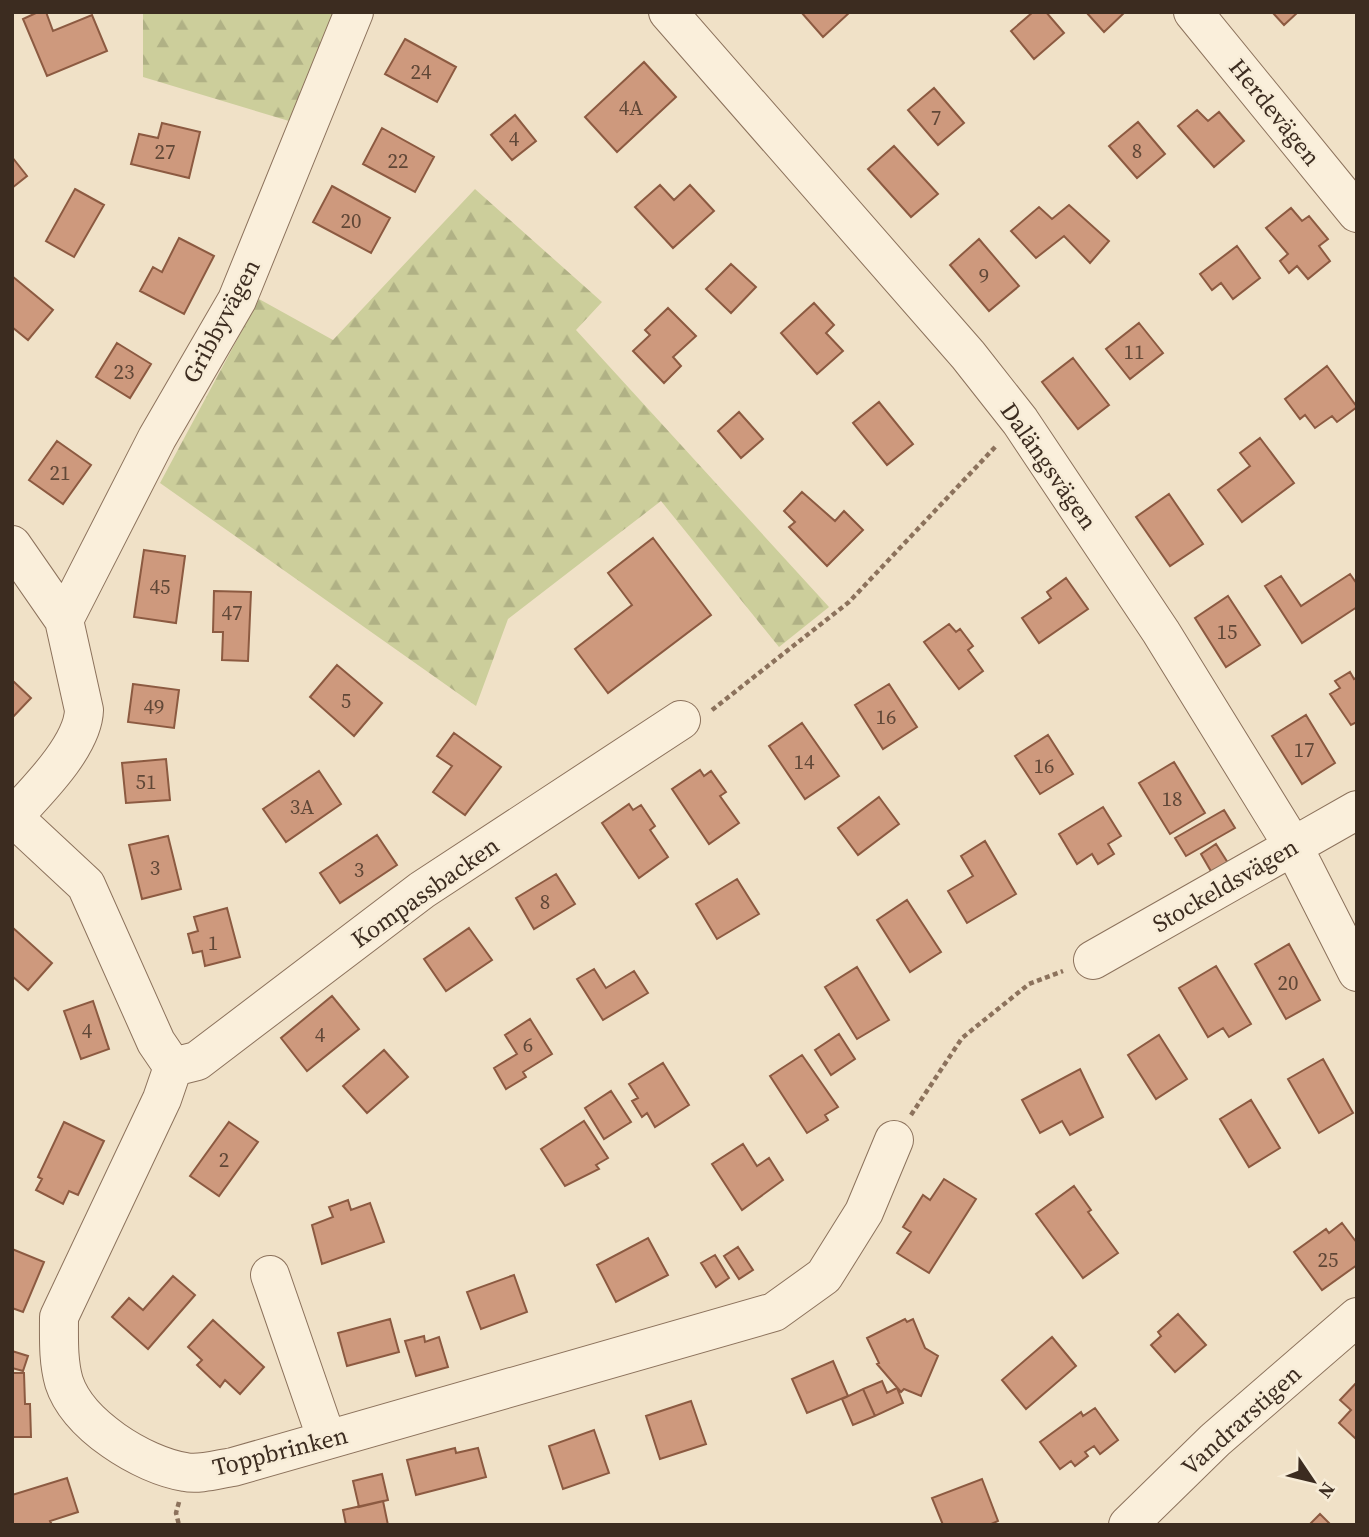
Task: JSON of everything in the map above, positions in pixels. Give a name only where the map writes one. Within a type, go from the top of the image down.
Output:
[{"type":"street","name":"Gribbyvägen","points":[[64,620],[157,438],[237,300],[354,12]]},
{"type":"street","name":"Dalängsvägen","points":[[668,12],[968,355],[1020,421],[1161,632],[1293,846],[1357,972]]},
{"type":"street","name":"Herdevägen","points":[[1193,12],[1357,213]]},
{"type":"street","points":[[12,545],[64,620],[79,676],[84,719],[74,741],[45,782],[13,817],[86,885],[156,1042],[173,1067]]},
{"type":"street","name":"Kompassbacken","points":[[173,1067],[197,1061],[422,890],[681,720]]},
{"type":"street","name":"Stockeldsvägen","points":[[1093,960],[1357,810]]},
{"type":"street","name":"Toppbrinken","points":[[173,1067],[162,1099],[59,1317],[59,1350],[65,1383],[79,1408],[104,1435],[142,1457],[186,1473],[233,1467],[774,1312],[824,1276],[864,1212],[894,1140]]},
{"type":"street","points":[[270,1275],[327,1440]]},
{"type":"street","name":"Vandrarstigen","points":[[1128,1525],[1215,1440],[1357,1317]]},
{"type":"path","points":[[681,720],[712,710],[849,602],[1020,421]]},
{"type":"path","points":[[894,1140],[961,1038],[1029,984],[1093,960]]},
{"type":"green space","points":[[143,12],[340,12],[299,124],[143,77]]},
{"type":"green space","points":[[475,189],[602,302],[576,330],[829,607],[779,647],[661,501],[508,619],[476,706],[160,483],[259,299],[333,340]]},
{"type":"building","points":[[38,12],[46,12],[53,31],[92,15],[107,51],[47,76],[23,19]]},
{"type":"building","points":[[801,12],[850,12],[823,37]]},
{"type":"building","points":[[1033,12],[1046,12],[1064,33],[1034,59],[1011,31]]},
{"type":"building","points":[[1086,12],[1125,12],[1104,32]]},
{"type":"building","points":[[1272,12],[1298,12],[1284,25]]},
{"type":"building","points":[[405,39],[456,67],[437,102],[385,74]]},
{"type":"building","points":[[644,62],[676,97],[617,152],[585,117]]},
{"type":"building","points":[[934,88],[964,123],[938,145],[908,110]]},
{"type":"building","points":[[1197,110],[1208,121],[1219,112],[1244,141],[1214,167],[1178,126]]},
{"type":"building","points":[[515,115],[536,141],[512,160],[491,135]]},
{"type":"building","points":[[1138,122],[1165,154],[1137,178],[1109,146]]},
{"type":"building","points":[[162,123],[200,132],[189,178],[131,164],[139,134],[158,138]]},
{"type":"building","points":[[382,128],[434,157],[415,192],[363,164]]},
{"type":"building","points":[[894,146],[938,194],[911,217],[868,169]]},
{"type":"building","points":[[12,157],[27,176],[12,188]]},
{"type":"building","points":[[660,185],[674,200],[690,185],[714,211],[673,248],[635,207]]},
{"type":"building","points":[[332,186],[390,218],[371,253],[313,222]]},
{"type":"building","points":[[75,189],[104,205],[74,257],[46,241]]},
{"type":"building","points":[[1069,205],[1109,241],[1090,263],[1064,236],[1036,258],[1011,231],[1039,207],[1052,219]]},
{"type":"building","points":[[1291,208],[1302,221],[1309,216],[1328,239],[1319,246],[1330,261],[1308,279],[1297,266],[1289,273],[1280,261],[1288,254],[1266,228]]},
{"type":"building","points":[[179,238],[214,256],[184,314],[140,291],[153,267],[162,272]]},
{"type":"building","points":[[979,239],[1019,286],[989,311],[950,265]]},
{"type":"building","points":[[1237,246],[1260,278],[1233,299],[1221,283],[1212,290],[1200,274]]},
{"type":"building","points":[[731,264],[756,287],[731,313],[706,289]]},
{"type":"building","points":[[12,276],[53,310],[28,340],[12,327]]},
{"type":"building","points":[[814,303],[834,325],[826,333],[843,351],[817,374],[781,333]]},
{"type":"building","points":[[668,308],[696,336],[673,357],[681,366],[664,383],[633,351],[650,335],[645,330]]},
{"type":"building","points":[[1139,323],[1163,353],[1130,379],[1106,349]]},
{"type":"building","points":[[117,343],[151,364],[130,398],[96,377]]},
{"type":"building","points":[[1073,358],[1109,405],[1078,429],[1042,382]]},
{"type":"building","points":[[1327,366],[1357,407],[1337,422],[1332,416],[1315,428],[1305,415],[1300,419],[1285,399]]},
{"type":"building","points":[[879,402],[913,444],[887,465],[853,423]]},
{"type":"building","points":[[739,412],[763,439],[741,458],[718,431]]},
{"type":"building","points":[[1260,438],[1294,483],[1242,522],[1218,490],[1250,466],[1240,453]]},
{"type":"building","points":[[57,441],[91,465],[63,504],[29,480]]},
{"type":"building","points":[[802,492],[835,521],[844,511],[863,530],[827,566],[789,527],[795,522],[784,511]]},
{"type":"building","points":[[1169,494],[1203,544],[1170,566],[1136,517]]},
{"type":"building","points":[[653,538],[711,615],[608,693],[575,649],[632,605],[608,573]]},
{"type":"building","points":[[144,550],[185,556],[176,623],[134,617]]},
{"type":"building","points":[[1350,574],[1357,584],[1357,607],[1302,643],[1265,586],[1281,576],[1301,606]]},
{"type":"building","points":[[1066,578],[1088,609],[1039,643],[1022,618],[1051,598],[1047,592]]},
{"type":"building","points":[[214,591],[251,592],[248,661],[222,660],[223,632],[213,632]]},
{"type":"building","points":[[1228,596],[1260,645],[1226,667],[1195,618]]},
{"type":"building","points":[[949,624],[956,632],[960,629],[973,646],[968,650],[983,671],[959,689],[924,642]]},
{"type":"building","points":[[337,665],[382,703],[354,736],[310,697]]},
{"type":"building","points":[[1350,672],[1354,679],[1357,677],[1357,722],[1351,725],[1330,694],[1340,688],[1335,681]]},
{"type":"building","points":[[12,680],[31,698],[12,718]]},
{"type":"building","points":[[133,684],[179,690],[174,728],[128,722]]},
{"type":"building","points":[[889,684],[917,727],[883,749],[855,705]]},
{"type":"building","points":[[1306,715],[1335,763],[1302,784],[1272,736]]},
{"type":"building","points":[[802,723],[839,776],[805,799],[769,746]]},
{"type":"building","points":[[454,733],[501,767],[465,815],[433,792],[452,766],[437,756]]},
{"type":"building","points":[[1048,735],[1073,774],[1040,794],[1015,756]]},
{"type":"building","points":[[166,759],[170,800],[126,803],[122,763]]},
{"type":"building","points":[[1174,762],[1205,813],[1170,834],[1139,783]]},
{"type":"building","points":[[700,770],[704,776],[711,771],[726,792],[720,796],[739,823],[709,844],[672,789]]},
{"type":"building","points":[[319,771],[341,804],[286,842],[263,809]]},
{"type":"building","points":[[879,797],[899,824],[858,855],[838,828]]},
{"type":"building","points":[[629,804],[633,810],[641,805],[655,826],[650,830],[668,857],[639,878],[602,823]]},
{"type":"building","points":[[1103,807],[1121,836],[1108,844],[1114,854],[1098,864],[1092,854],[1077,864],[1059,834]]},
{"type":"building","points":[[1224,810],[1235,828],[1186,856],[1175,838]]},
{"type":"building","points":[[377,835],[397,865],[340,903],[320,873]]},
{"type":"building","points":[[168,836],[181,889],[142,899],[129,845]]},
{"type":"building","points":[[985,841],[1016,894],[967,923],[948,891],[973,876],[961,856]]},
{"type":"building","points":[[1216,844],[1228,863],[1212,873],[1201,854]]},
{"type":"building","points":[[556,874],[575,904],[534,929],[516,898]]},
{"type":"building","points":[[737,879],[759,914],[717,939],[696,904]]},
{"type":"building","points":[[907,900],[941,952],[910,972],[877,920]]},
{"type":"building","points":[[227,908],[240,957],[205,966],[202,951],[193,953],[188,934],[198,931],[194,917]]},
{"type":"building","points":[[12,927],[52,963],[28,990],[12,976]]},
{"type":"building","points":[[469,928],[492,960],[446,991],[424,959]]},
{"type":"building","points":[[1289,944],[1320,1000],[1286,1019],[1255,964]]},
{"type":"building","points":[[1216,966],[1251,1024],[1229,1037],[1223,1028],[1208,1037],[1179,988]]},
{"type":"building","points":[[857,967],[889,1020],[857,1039],[825,987]]},
{"type":"building","points":[[594,969],[606,988],[634,971],[648,993],[603,1020],[577,979]]},
{"type":"building","points":[[332,996],[359,1029],[307,1071],[281,1038]]},
{"type":"building","points":[[93,1001],[109,1049],[81,1059],[64,1011]]},
{"type":"building","points":[[530,1019],[552,1054],[523,1072],[526,1077],[506,1089],[494,1068],[517,1054],[505,1035]]},
{"type":"building","points":[[839,1034],[855,1059],[831,1075],[815,1050]]},
{"type":"building","points":[[1159,1035],[1187,1079],[1156,1099],[1128,1055]]},
{"type":"building","points":[[384,1050],[408,1077],[367,1113],[343,1086]]},
{"type":"building","points":[[802,1055],[838,1107],[825,1115],[828,1120],[807,1133],[770,1076]]},
{"type":"building","points":[[1323,1059],[1353,1113],[1319,1133],[1288,1079]]},
{"type":"building","points":[[663,1063],[689,1105],[655,1127],[647,1113],[642,1117],[632,1101],[638,1098],[629,1084]]},
{"type":"building","points":[[1080,1069],[1103,1117],[1070,1135],[1062,1121],[1040,1133],[1022,1100]]},
{"type":"building","points":[[611,1091],[631,1122],[604,1139],[585,1108]]},
{"type":"building","points":[[1251,1100],[1280,1148],[1249,1167],[1220,1119]]},
{"type":"building","points":[[584,1121],[608,1158],[596,1165],[599,1169],[565,1186],[541,1149]]},
{"type":"building","points":[[64,1122],[104,1141],[78,1195],[69,1191],[63,1204],[36,1190],[42,1179],[38,1177]]},
{"type":"building","points":[[229,1122],[258,1142],[219,1196],[190,1176]]},
{"type":"building","points":[[743,1144],[757,1166],[769,1158],[783,1180],[742,1210],[712,1164]]},
{"type":"building","points":[[944,1179],[976,1199],[929,1273],[897,1253],[911,1232],[903,1227],[923,1195],[930,1200]]},
{"type":"building","points":[[1074,1186],[1091,1210],[1088,1212],[1118,1253],[1083,1278],[1036,1214]]},
{"type":"building","points":[[348,1200],[351,1210],[370,1203],[384,1242],[322,1264],[312,1225],[333,1217],[329,1207]]},
{"type":"building","points":[[1342,1223],[1357,1243],[1357,1265],[1322,1290],[1294,1252],[1326,1229],[1329,1233]]},
{"type":"building","points":[[648,1238],[668,1275],[616,1302],[597,1265]]},
{"type":"building","points":[[738,1247],[753,1270],[739,1279],[724,1256]]},
{"type":"building","points":[[12,1249],[44,1262],[23,1312],[12,1308]]},
{"type":"building","points":[[715,1255],[729,1278],[716,1287],[701,1263]]},
{"type":"building","points":[[514,1275],[527,1312],[481,1329],[467,1292]]},
{"type":"building","points":[[173,1276],[195,1295],[148,1349],[112,1317],[129,1298],[143,1310]]},
{"type":"building","points":[[1178,1314],[1206,1345],[1175,1372],[1151,1345],[1161,1336],[1158,1332]]},
{"type":"building","points":[[390,1319],[399,1352],[347,1366],[338,1333]]},
{"type":"building","points":[[905,1319],[907,1322],[913,1319],[925,1348],[938,1356],[921,1396],[904,1389],[901,1392],[877,1364],[879,1363],[867,1338]]},
{"type":"building","points":[[213,1320],[264,1367],[240,1394],[225,1380],[220,1387],[197,1365],[202,1360],[188,1347]]},
{"type":"building","points":[[424,1336],[425,1342],[439,1337],[448,1367],[416,1376],[405,1341]]},
{"type":"building","points":[[1052,1337],[1076,1366],[1026,1409],[1002,1380]]},
{"type":"building","points":[[12,1351],[28,1356],[23,1371],[12,1368]]},
{"type":"building","points":[[833,1361],[848,1396],[807,1413],[792,1379]]},
{"type":"building","points":[[12,1373],[24,1373],[25,1404],[30,1404],[31,1437],[12,1437]]},
{"type":"building","points":[[882,1381],[887,1393],[897,1388],[903,1403],[875,1416],[863,1389]]},
{"type":"building","points":[[1357,1382],[1357,1440],[1339,1423],[1351,1410],[1340,1400]]},
{"type":"building","points":[[863,1389],[875,1416],[853,1425],[842,1399]]},
{"type":"building","points":[[691,1401],[706,1444],[660,1459],[646,1416]]},
{"type":"building","points":[[1095,1408],[1118,1440],[1100,1454],[1094,1446],[1085,1452],[1088,1456],[1075,1466],[1071,1461],[1060,1469],[1040,1442],[1081,1412],[1083,1416]]},
{"type":"building","points":[[594,1430],[609,1473],[563,1489],[549,1446]]},
{"type":"building","points":[[455,1448],[456,1453],[478,1448],[486,1477],[416,1495],[407,1460]]},
{"type":"building","points":[[382,1474],[388,1500],[359,1507],[353,1481]]},
{"type":"building","points":[[67,1478],[78,1512],[50,1521],[52,1525],[12,1525],[12,1495]]},
{"type":"building","points":[[982,1479],[998,1521],[989,1525],[943,1525],[932,1498]]},
{"type":"building","points":[[383,1501],[388,1525],[346,1525],[343,1510]]},
{"type":"building","points":[[1320,1514],[1331,1525],[1309,1525]]}]
